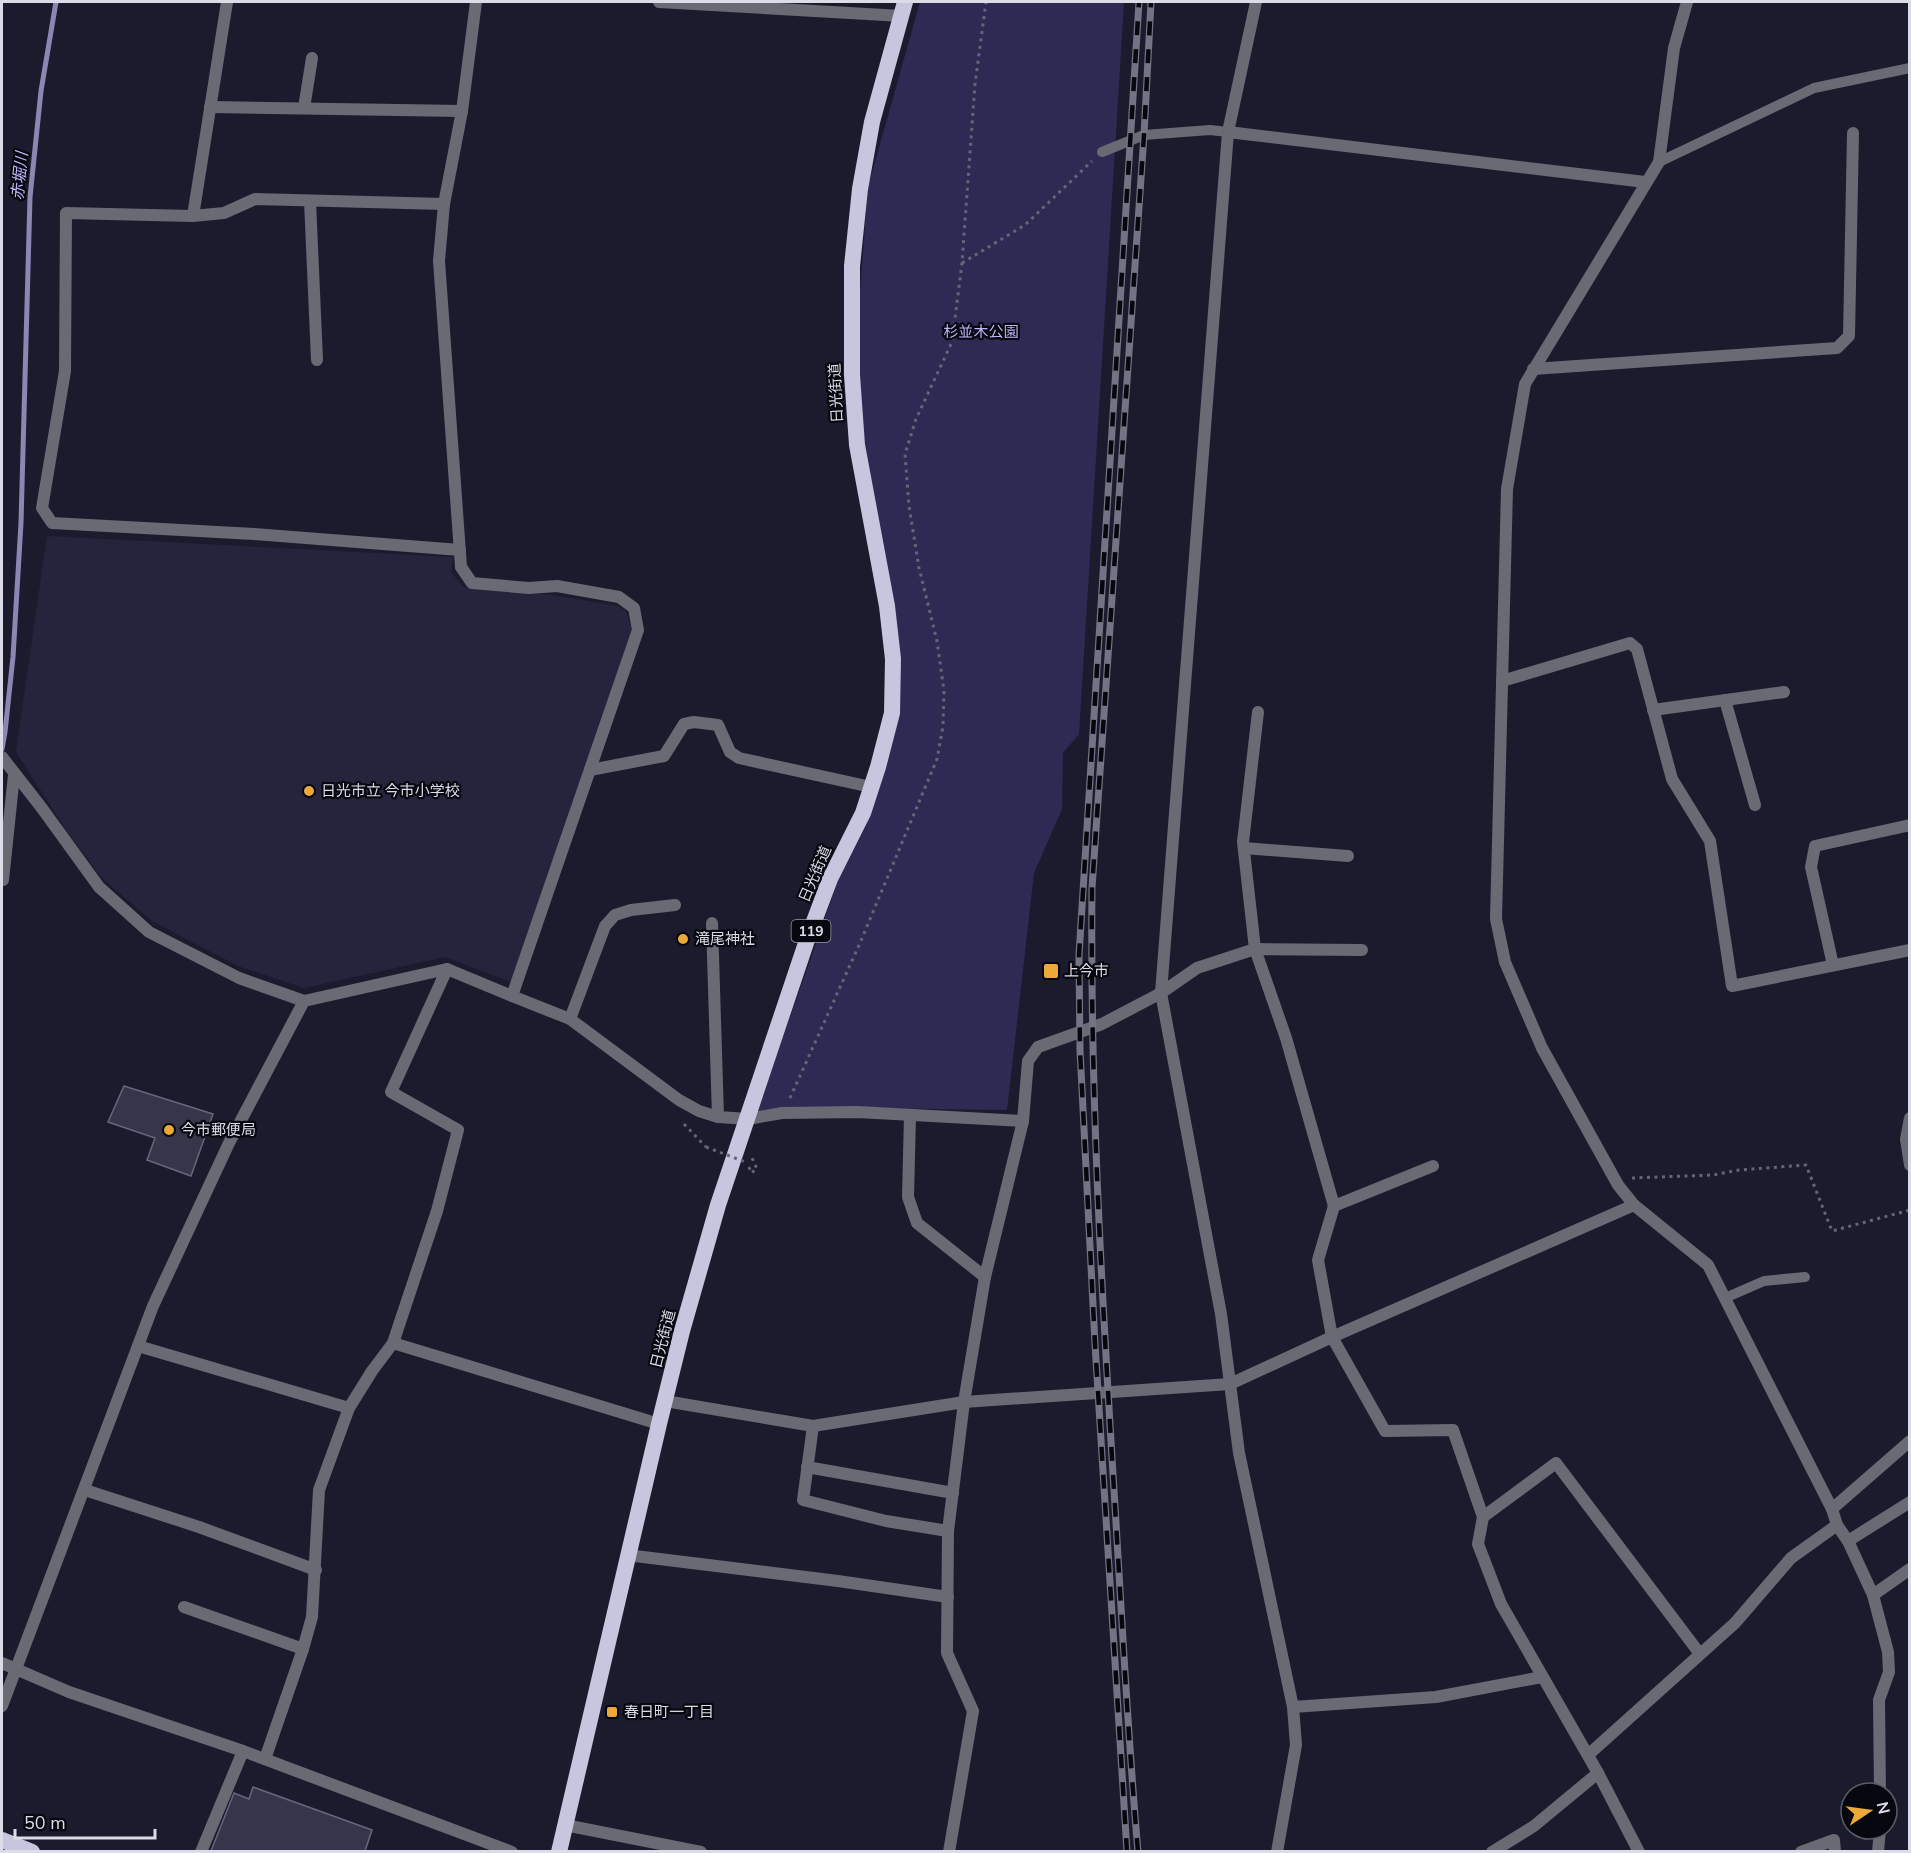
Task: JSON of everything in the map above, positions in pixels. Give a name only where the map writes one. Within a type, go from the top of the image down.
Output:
[{"type":"highway","name":"日光街道","points":[[559,1851],[659,1424],[682,1331],[718,1205],[830,879],[863,813],[892,713],[893,658],[887,606],[857,445],[852,375],[852,266],[860,189],[872,122],[904,9]]},
{"type":"highway","points":[[2,1840],[32,1851]]},
{"type":"street","points":[[193,216],[227,2]]},
{"type":"street","points":[[476,2],[462,111],[444,204],[439,261],[461,567],[472,583],[529,588],[556,586],[619,597],[634,608],[638,630],[512,996]]},
{"type":"street","points":[[659,2],[904,9]]},
{"type":"street","points":[[1256,2],[1228,132],[1161,993],[1219,1303],[1239,1453],[1293,1707],[1296,1745],[1277,1851]]},
{"type":"street","points":[[1687,2],[1674,48],[1659,162],[1525,384],[1507,489],[1496,919],[1505,962],[1542,1048],[1618,1185],[1634,1205],[1708,1265],[1873,1595],[1888,1652],[1889,1672],[1879,1701],[1880,1781]]},
{"type":"street","points":[[304,108],[312,58]]},
{"type":"street","points":[[210,106],[462,111]]},
{"type":"street","points":[[1228,132],[1645,182]]},
{"type":"street","points":[[1533,369],[1837,348],[1849,336],[1853,134]]},
{"type":"street","points":[[444,204],[255,199],[224,213],[193,216],[66,213],[64,371],[42,508],[52,523],[254,534],[460,550]]},
{"type":"street","points":[[310,201],[317,360]]},
{"type":"street","points":[[1502,681],[1630,643],[1637,649],[1672,779],[1710,841],[1732,986],[1910,950]]},
{"type":"street","points":[[1653,710],[1784,692]]},
{"type":"street","points":[[1725,700],[1755,805]]},
{"type":"street","points":[[1258,712],[1244,848],[1255,949],[1286,1038],[1334,1206],[1318,1260],[1332,1337],[1385,1431],[1453,1430],[1483,1517],[1478,1544],[1501,1604],[1588,1755],[1639,1851]]},
{"type":"street","points":[[590,770],[664,756],[684,724],[694,722],[718,725],[730,752],[739,758],[871,787]]},
{"type":"street","points":[[2,757],[99,887],[149,932],[239,978],[304,1001],[447,969],[570,1019],[680,1100],[699,1112],[718,1117],[748,1119],[782,1113],[858,1112],[1023,1121]]},
{"type":"street","points":[[2,880],[14,775]]},
{"type":"street","points":[[1833,965],[1810,867],[1815,846],[1910,825]]},
{"type":"street","points":[[1244,848],[1348,856]]},
{"type":"street","points":[[570,1019],[605,926],[615,915],[631,910],[675,905]]},
{"type":"street","points":[[712,923],[718,1117]]},
{"type":"street","points":[[949,1851],[973,1711],[947,1653],[948,1532],[964,1402],[985,1277],[1023,1121],[1028,1061],[1038,1047],[1102,1024],[1161,993],[1197,968],[1255,949],[1362,950]]},
{"type":"street","points":[[265,1760],[312,1617],[319,1490],[349,1408],[393,1343],[436,1211],[458,1130],[391,1092],[447,969]]},
{"type":"street","points":[[2,1706],[153,1306],[229,1143],[304,1001]]},
{"type":"street","points":[[910,1115],[908,1197],[917,1223],[985,1277]]},
{"type":"street","points":[[1910,1118],[1906,1139],[1910,1165]]},
{"type":"street","points":[[1334,1206],[1433,1166]]},
{"type":"street","points":[[665,1401],[813,1426],[964,1402],[1230,1384],[1634,1205]]},
{"type":"street","points":[[393,1343],[659,1424]]},
{"type":"street","points":[[138,1346],[349,1408]]},
{"type":"street","points":[[813,1426],[803,1500],[886,1521],[948,1532]]},
{"type":"street","points":[[1832,1509],[1910,1442]]},
{"type":"street","points":[[1483,1517],[1556,1463],[1700,1654]]},
{"type":"street","points":[[807,1467],[953,1493]]},
{"type":"street","points":[[85,1490],[199,1527],[316,1570]]},
{"type":"street","points":[[1848,1541],[1910,1502]]},
{"type":"street","points":[[1588,1755],[1735,1623],[1791,1558],[1837,1525]]},
{"type":"street","points":[[627,1556],[838,1581],[948,1597]]},
{"type":"street","points":[[1873,1595],[1910,1569]]},
{"type":"street","points":[[184,1607],[303,1649]]},
{"type":"street","points":[[2,1663],[69,1692],[243,1751],[512,1851]]},
{"type":"street","points":[[1293,1707],[1436,1697],[1542,1677]]},
{"type":"street","points":[[201,1851],[243,1751]]},
{"type":"street","points":[[1492,1851],[1534,1826],[1598,1773]]},
{"type":"street","points":[[565,1825],[701,1851]]},
{"type":"street","points":[[1801,1851],[1834,1840],[1835,1851]]},
{"type":"lane","points":[[1659,162],[1814,88],[1910,68]]},
{"type":"lane","points":[[1102,152],[1144,135],[1210,130],[1228,132]]},
{"type":"lane","points":[[1725,1298],[1764,1281],[1804,1277]]},
{"type":"path","points":[[782,1113],[860,943],[937,759],[943,726],[944,691],[937,641],[919,568],[909,506],[905,454],[916,419],[952,342],[962,263],[975,84],[986,2]]},
{"type":"path","points":[[962,263],[1025,225],[1102,152]]},
{"type":"path","points":[[684,1124],[706,1147],[748,1163],[751,1173],[757,1169],[752,1158]]},
{"type":"path","points":[[1618,1185],[1632,1178],[1713,1175],[1739,1170],[1806,1165],[1832,1231],[1910,1210]]},
{"type":"shaded area","name":"日光市立 今市小学校","points":[[47,536],[453,557],[451,572],[463,587],[552,595],[618,606],[626,611],[633,634],[511,982],[445,957],[304,988],[238,966],[152,921],[101,877],[66,830],[16,752]]},
{"type":"green space","name":"杉並木公園","points":[[920,2],[1124,2],[1079,734],[1063,753],[1062,809],[1034,873],[1007,1110],[794,1107],[757,1111],[838,881],[866,826],[882,781],[897,722],[861,444],[856,345],[868,187]]},
{"type":"building","name":"今市郵便局","points":[[124,1086],[213,1114],[191,1176],[147,1160],[155,1138],[108,1122]]},
{"type":"building","points":[[253,1787],[372,1830],[365,1851],[211,1851],[234,1793],[249,1799]]},
{"type":"waterway","name":"赤堀川","points":[[2,749],[13,657],[21,523],[30,197],[41,91],[56,2]]},
{"type":"railway","points":[[1127,1852],[1095,1344],[1080,1050],[1079,955],[1139,2]]},
{"type":"railway","points":[[1138,1852],[1124,1663],[1101,1255],[1093,1035],[1092,888],[1144,135],[1151,2]]},
{"type":"place","name":"日光市立 今市小学校","points":[[309,791]]},
{"type":"place","name":"滝尾神社","points":[[683,939]]},
{"type":"place","name":"上今市","points":[[1051,971]]},
{"type":"place","name":"今市郵便局","points":[[169,1130]]},
{"type":"place","name":"春日町一丁目","points":[[612,1712]]}]
